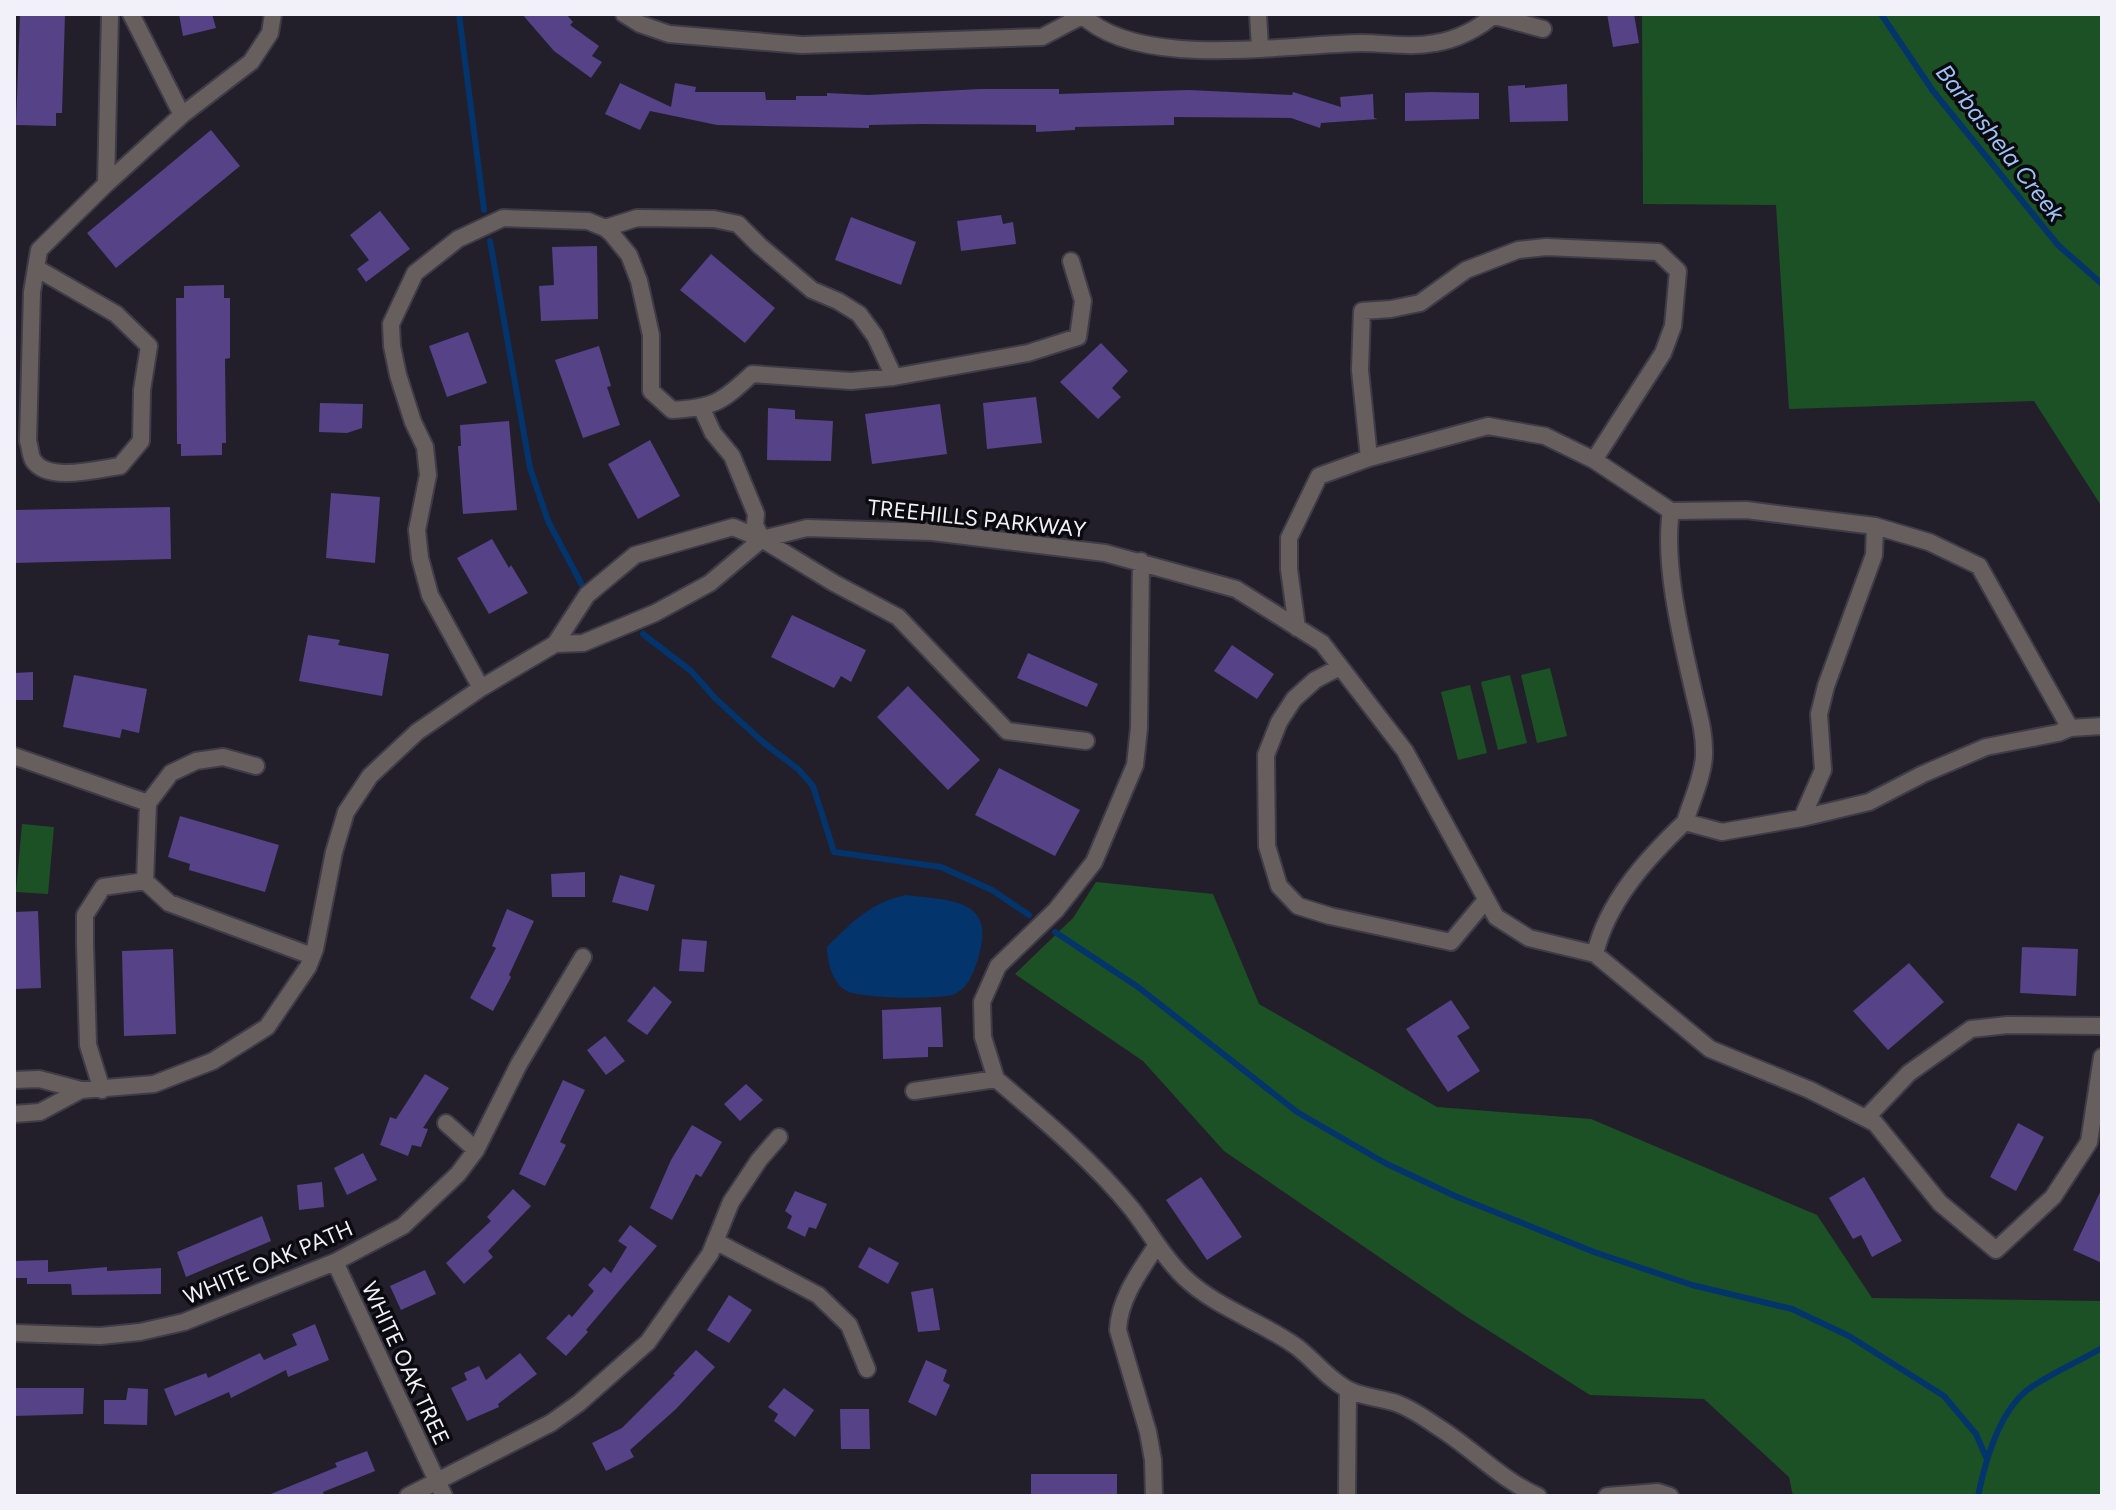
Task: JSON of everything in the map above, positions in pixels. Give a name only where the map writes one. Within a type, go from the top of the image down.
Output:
[{"type":"street","points":[[106,184],[110,14]]},
{"type":"street","points":[[131,14],[182,115]]},
{"type":"street","points":[[36,268],[116,314],[149,346],[142,390],[141,441],[120,466],[83,472],[47,472],[33,460],[28,441],[32,292],[36,268],[39,250],[182,115],[251,62],[270,33],[273,14]]},
{"type":"street","points":[[624,14],[640,24],[669,34],[802,45],[1042,37],[1081,15],[1114,37],[1162,48],[1260,48],[1364,43],[1411,46],[1438,43],[1464,34],[1495,15],[1543,29]]},
{"type":"street","points":[[1258,14],[1260,48]]},
{"type":"street","points":[[481,688],[426,585],[417,530],[428,475],[425,447],[413,422],[392,346],[391,324],[415,273],[458,239],[503,218],[588,221],[605,228],[629,255],[639,281],[651,335],[651,391],[672,410],[702,409],[728,397],[752,374],[851,381],[894,377],[1028,353],[1078,337],[1083,301],[1071,261]]},
{"type":"street","points":[[605,228],[637,218],[714,219],[738,224],[812,290],[859,314],[875,336],[894,377]]},
{"type":"street","points":[[1369,458],[1360,370],[1362,311],[1420,303],[1466,270],[1518,250],[1546,247],[1658,252],[1678,271],[1673,326],[1663,353],[1594,460]]},
{"type":"street","points":[[702,409],[713,433],[732,456],[756,514],[755,525],[762,539]]},
{"type":"street","points":[[1297,628],[1289,569],[1289,538],[1319,476],[1369,458],[1488,426],[1545,436],[1594,460],[1671,511],[1746,510],[1875,526],[1929,542],[1979,566],[2070,728]]},
{"type":"street","points":[[1595,954],[1600,933],[1618,900],[1657,849],[1685,822],[1704,761],[1703,729],[1685,651],[1667,538],[1671,511]]},
{"type":"street","points":[[1802,818],[1823,770],[1819,714],[1826,686],[1874,555],[1875,526]]},
{"type":"street","name":"TREEHILLS PARKWAY","points":[[14,1080],[39,1079],[81,1090],[154,1084],[213,1061],[267,1027],[308,967],[346,812],[370,776],[417,732],[481,688],[555,644],[587,595],[635,555],[733,527],[762,539],[898,617],[1007,731],[1086,741]]},
{"type":"street","name":"TREEHILLS PARKWAY","points":[[555,644],[583,643],[655,613],[710,583],[762,539],[807,528],[932,532],[1105,553],[1141,561],[1236,589],[1322,643],[1405,751],[1496,917],[1529,938],[1595,954],[1710,1049],[1810,1090],[1875,1123],[1940,1203],[1996,1250],[2053,1197],[2089,1142],[2102,1057]]},
{"type":"street","points":[[1141,561],[1139,728],[1135,765],[1094,862],[1056,910],[998,966],[982,1002],[983,1037],[996,1079],[1043,1118],[1080,1155],[1132,1209],[1183,1276],[1209,1299],[1251,1318],[1298,1348],[1348,1390],[1399,1404],[1439,1427],[1518,1487],[1538,1496]]},
{"type":"street","points":[[1340,667],[1315,680],[1294,699],[1279,722],[1266,755],[1267,846],[1279,886],[1298,906],[1330,916],[1451,942],[1486,900]]},
{"type":"street","points":[[1685,822],[1722,832],[1802,818],[1869,802],[1986,747],[2070,728],[2102,726]]},
{"type":"street","points":[[14,756],[148,803]]},
{"type":"street","points":[[256,766],[223,757],[196,761],[171,773],[148,803],[145,881],[169,903],[312,956]]},
{"type":"street","points":[[102,1090],[88,1045],[85,915],[103,887],[145,881]]},
{"type":"street","name":"WHITE OAK PATH","points":[[14,1333],[100,1336],[140,1332],[184,1322],[335,1262],[403,1226],[458,1174],[476,1150],[519,1064],[583,957]]},
{"type":"street","points":[[1866,1118],[1909,1073],[1971,1029],[2008,1025],[2102,1026]]},
{"type":"street","points":[[914,1091],[996,1079]]},
{"type":"street","name":"TREEHILLS PARKWAY","points":[[14,1114],[40,1112],[81,1090]]},
{"type":"street","points":[[446,1123],[476,1150]]},
{"type":"street","points":[[408,1496],[441,1489],[551,1423],[579,1403],[658,1330],[710,1254],[731,1202],[759,1160],[779,1137]]},
{"type":"street","points":[[715,1241],[818,1295],[849,1325],[867,1369]]},
{"type":"street","points":[[1154,1496],[1148,1432],[1118,1330],[1125,1299],[1157,1245]]},
{"type":"street","name":"WHITE OAK TREE","points":[[335,1262],[441,1489]]},
{"type":"street","points":[[1347,1496],[1348,1390]]},
{"type":"street","points":[[1607,1496],[1658,1492],[1670,1496]]},
{"type":"green space","points":[[1642,14],[2102,14],[2102,507],[2034,401],[1789,409],[1776,205],[1643,204]]},
{"type":"green space","points":[[1550,668],[1567,736],[1537,743],[1521,675]]},
{"type":"green space","points":[[1510,675],[1527,743],[1498,750],[1481,682]]},
{"type":"green space","points":[[1470,685],[1487,753],[1458,760],[1441,692]]},
{"type":"green space","points":[[22,824],[54,827],[48,894],[16,892]]},
{"type":"green space","points":[[1096,882],[1213,894],[1259,1004],[1437,1107],[1591,1119],[1817,1215],[1872,1298],[2102,1301],[2102,1496],[1793,1496],[1789,1477],[1704,1399],[1590,1395],[1464,1315],[1224,1151],[1143,1061],[1015,974],[1073,918]]},
{"type":"water","points":[[906,895],[954,902],[976,914],[981,924],[982,939],[978,959],[967,984],[955,994],[933,997],[882,997],[845,990],[831,970],[827,947],[872,908]]},
{"type":"building","points":[[20,14],[65,14],[62,113],[56,113],[56,126],[16,125]]},
{"type":"building","points":[[179,14],[212,14],[216,28],[183,36]]},
{"type":"building","points":[[522,14],[566,14],[573,22],[570,25],[599,46],[592,56],[602,62],[591,78],[554,51]]},
{"type":"building","points":[[1607,14],[1634,14],[1639,43],[1613,47]]},
{"type":"building","points":[[620,83],[671,107],[675,83],[696,87],[695,92],[765,92],[766,100],[796,100],[796,96],[827,96],[827,93],[868,95],[980,89],[1059,89],[1059,94],[1189,90],[1292,95],[1293,92],[1341,107],[1340,97],[1373,94],[1374,118],[1378,119],[1321,123],[1320,128],[1291,118],[1174,117],[1174,125],[1075,127],[1075,130],[1036,132],[1036,125],[919,124],[869,125],[869,128],[717,125],[650,111],[640,130],[605,114]]},
{"type":"building","points":[[1567,84],[1568,121],[1510,122],[1508,86],[1525,85],[1525,88]]},
{"type":"building","points":[[1405,93],[1479,93],[1479,119],[1405,121]]},
{"type":"building","points":[[211,130],[240,166],[116,268],[87,233]]},
{"type":"building","points":[[380,211],[410,249],[366,282],[357,269],[369,260],[350,235]]},
{"type":"building","points":[[1001,215],[1003,224],[1013,222],[1016,244],[961,251],[957,221]]},
{"type":"building","points":[[851,217],[916,242],[901,285],[835,260]]},
{"type":"building","points":[[597,246],[598,319],[541,321],[539,286],[554,285],[552,247]]},
{"type":"building","points":[[711,254],[775,308],[745,343],[680,290]]},
{"type":"building","points":[[224,285],[224,298],[230,298],[230,358],[225,359],[226,443],[222,443],[222,455],[181,456],[181,444],[177,444],[176,298],[184,298],[184,286]]},
{"type":"building","points":[[468,332],[487,383],[447,397],[429,346]]},
{"type":"building","points":[[1101,343],[1128,371],[1112,388],[1121,397],[1098,419],[1060,382]]},
{"type":"building","points":[[599,346],[611,386],[607,387],[620,425],[583,438],[555,360]]},
{"type":"building","points":[[1036,397],[1042,443],[987,449],[983,403]]},
{"type":"building","points":[[320,403],[363,404],[362,428],[347,433],[319,432]]},
{"type":"building","points":[[940,404],[947,454],[872,464],[865,414]]},
{"type":"building","points":[[768,408],[795,410],[795,419],[833,421],[831,461],[767,460]]},
{"type":"building","points":[[509,421],[517,510],[463,514],[458,446],[461,446],[460,425]]},
{"type":"building","points":[[650,440],[680,496],[638,519],[608,464]]},
{"type":"building","points":[[331,493],[380,497],[375,563],[326,558]]},
{"type":"building","points":[[170,507],[171,559],[14,563],[14,510]]},
{"type":"building","points":[[492,539],[528,593],[489,614],[457,558]]},
{"type":"building","points":[[792,615],[866,650],[851,682],[841,676],[834,688],[771,657]]},
{"type":"building","points":[[308,635],[340,640],[338,645],[389,654],[382,696],[299,681]]},
{"type":"building","points":[[1232,645],[1274,674],[1257,699],[1214,671]]},
{"type":"building","points":[[1028,653],[1098,684],[1087,707],[1017,678]]},
{"type":"building","points":[[33,672],[33,700],[14,700],[14,673]]},
{"type":"building","points":[[74,675],[147,689],[139,733],[122,729],[120,738],[63,727]]},
{"type":"building","points":[[908,686],[980,760],[948,790],[877,717]]},
{"type":"building","points":[[999,768],[1080,810],[1055,856],[975,815]]},
{"type":"building","points":[[180,816],[279,845],[265,892],[189,870],[190,864],[168,857]]},
{"type":"building","points":[[585,872],[585,897],[552,897],[551,874]]},
{"type":"building","points":[[620,875],[655,885],[648,911],[612,902]]},
{"type":"building","points":[[507,909],[534,921],[493,1011],[470,998],[496,948],[492,946]]},
{"type":"building","points":[[38,911],[41,988],[14,989],[14,912]]},
{"type":"building","points":[[682,939],[707,941],[704,972],[679,971]]},
{"type":"building","points":[[2022,947],[2078,949],[2076,996],[2020,993]]},
{"type":"building","points":[[173,949],[176,1034],[124,1036],[122,951]]},
{"type":"building","points":[[1909,963],[1944,1002],[1888,1050],[1853,1011]]},
{"type":"building","points":[[654,986],[672,1002],[647,1035],[627,1021]]},
{"type":"building","points":[[1451,1000],[1470,1028],[1457,1036],[1480,1071],[1448,1092],[1406,1029]]},
{"type":"building","points":[[941,1007],[943,1047],[928,1047],[928,1057],[883,1059],[882,1010]]},
{"type":"building","points":[[605,1036],[625,1061],[606,1075],[587,1050]]},
{"type":"building","points":[[425,1074],[449,1088],[423,1128],[428,1129],[421,1147],[412,1145],[408,1156],[380,1145],[390,1117],[396,1119]]},
{"type":"building","points":[[563,1080],[585,1090],[560,1142],[566,1145],[545,1186],[519,1174]]},
{"type":"building","points":[[746,1084],[763,1100],[740,1121],[724,1104]]},
{"type":"building","points":[[2018,1123],[2044,1137],[2016,1191],[1990,1177]]},
{"type":"building","points":[[692,1125],[722,1142],[701,1177],[696,1174],[672,1220],[650,1208],[671,1160]]},
{"type":"building","points":[[363,1153],[377,1180],[347,1195],[334,1168]]},
{"type":"building","points":[[1201,1177],[1242,1237],[1207,1260],[1166,1200]]},
{"type":"building","points":[[1864,1177],[1902,1241],[1872,1257],[1861,1235],[1853,1239],[1829,1198]]},
{"type":"building","points":[[322,1182],[324,1207],[299,1210],[297,1185]]},
{"type":"building","points":[[2102,1188],[2102,1263],[2073,1250]]},
{"type":"building","points":[[513,1189],[531,1206],[488,1251],[493,1257],[464,1284],[446,1263],[491,1221],[487,1217]]},
{"type":"building","points":[[795,1191],[827,1204],[816,1229],[809,1227],[805,1237],[787,1228],[792,1216],[785,1211]]},
{"type":"building","points":[[262,1216],[271,1241],[186,1277],[177,1252]]},
{"type":"building","points":[[630,1225],[657,1246],[566,1356],[546,1338],[569,1314],[572,1317],[594,1291],[588,1285],[604,1267],[611,1273],[627,1247],[618,1241]]},
{"type":"building","points":[[869,1247],[899,1263],[888,1284],[858,1267]]},
{"type":"building","points":[[48,1260],[48,1272],[107,1267],[107,1271],[161,1268],[161,1294],[72,1295],[71,1284],[27,1284],[27,1278],[14,1278],[14,1261]]},
{"type":"building","points":[[425,1270],[436,1294],[401,1310],[390,1286]]},
{"type":"building","points":[[933,1288],[940,1330],[918,1332],[911,1292]]},
{"type":"building","points":[[729,1295],[752,1310],[729,1343],[707,1330]]},
{"type":"building","points":[[315,1324],[329,1360],[288,1377],[286,1370],[231,1398],[229,1392],[175,1416],[164,1389],[206,1373],[208,1378],[260,1353],[264,1360],[297,1345],[292,1334]]},
{"type":"building","points":[[696,1350],[715,1367],[676,1409],[630,1450],[634,1457],[606,1471],[592,1443],[622,1428]]},
{"type":"building","points":[[520,1353],[537,1374],[498,1404],[499,1407],[467,1421],[451,1388],[467,1380],[464,1373],[479,1366],[486,1380]]},
{"type":"building","points":[[926,1360],[947,1370],[943,1381],[950,1385],[936,1416],[908,1402]]},
{"type":"building","points":[[14,1388],[84,1388],[83,1414],[14,1416]]},
{"type":"building","points":[[128,1388],[148,1389],[147,1425],[104,1424],[104,1400],[126,1400]]},
{"type":"building","points":[[784,1388],[814,1410],[795,1437],[774,1421],[778,1414],[768,1407]]},
{"type":"building","points":[[840,1409],[869,1409],[870,1449],[841,1449]]},
{"type":"building","points":[[367,1451],[375,1471],[323,1492],[324,1496],[266,1496],[337,1467],[335,1463]]},
{"type":"building","points":[[1031,1474],[1117,1474],[1117,1496],[1031,1496]]},
{"type":"waterway","points":[[459,14],[484,210]]},
{"type":"waterway","name":"Barbashela Creek","points":[[1881,14],[1933,91],[2058,245],[2102,284]]},
{"type":"waterway","points":[[490,241],[530,468],[548,521],[582,585]]},
{"type":"waterway","points":[[643,634],[691,671],[716,699],[798,769],[813,786],[834,852],[941,867],[992,890],[1029,915]]},
{"type":"waterway","points":[[1055,932],[1138,987],[1297,1112],[1385,1163],[1455,1196],[1594,1252],[1692,1285],[1792,1309],[1849,1336],[1944,1396],[1976,1434],[1986,1457]]},
{"type":"waterway","name":"Barbashela Creek","points":[[1978,1496],[1994,1439],[2016,1401],[2043,1380],[2102,1348]]}]
